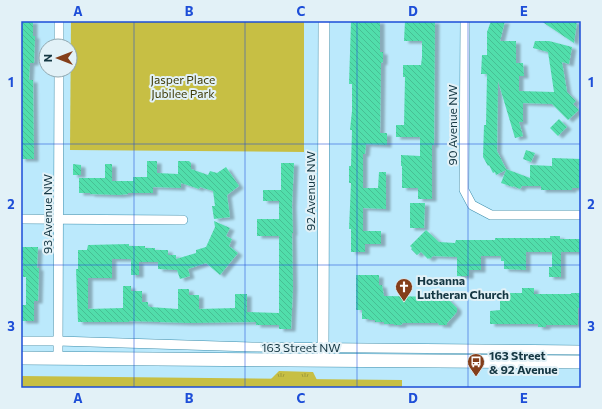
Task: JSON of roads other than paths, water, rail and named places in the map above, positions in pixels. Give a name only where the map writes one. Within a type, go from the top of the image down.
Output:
[{"type":"main road","name":"163 Street NW","points":[[21,358],[324,354],[581,362]]},
{"type":"street","points":[[59,21],[59,38]]},
{"type":"street","name":"92 Avenue NW","points":[[324,21],[324,354]]},
{"type":"street","name":"90 Avenue NW","points":[[465,21],[464,190],[472,206],[491,215],[581,216]]},
{"type":"street","name":"93 Avenue NW","points":[[58,358],[59,78]]},
{"type":"street","points":[[21,218],[183,220]]},
{"type":"street","name":"163 Street NW","points":[[21,341],[252,347],[324,354],[581,350]]},
{"type":"place","name":"Hosanna Lutheran Church","points":[[404,302]]},
{"type":"place","name":"163 Street & 92 Avenue","points":[[476,377]]},
{"type":"park label","name":"Jasper Place Jubilee Park","points":[[183,86]]}]
